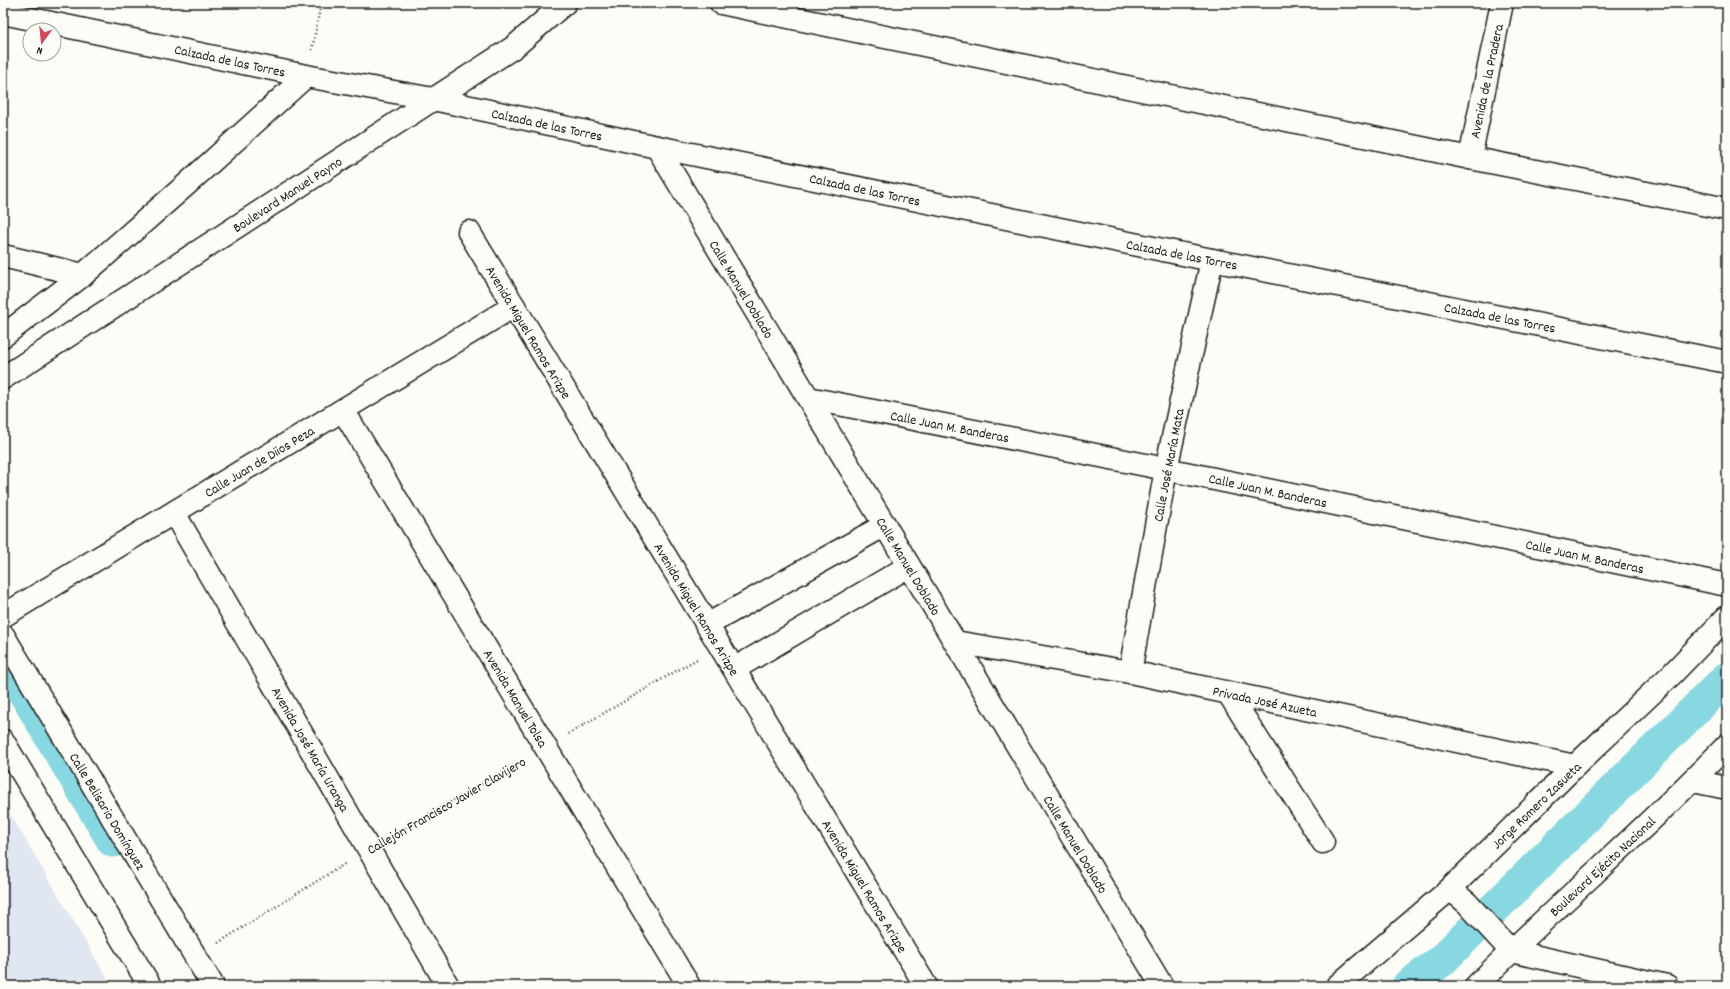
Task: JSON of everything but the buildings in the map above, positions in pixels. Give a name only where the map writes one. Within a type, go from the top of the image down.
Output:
[{"type":"street","name":"Boulevard Manuel Payno","points":[[3,378],[514,47],[565,3]]},
{"type":"street","points":[[721,3],[1470,158],[1727,209]]},
{"type":"street","name":"Avenida de la Pradera","points":[[1470,158],[1502,3]]},
{"type":"street","name":"Calzada de las Torres","points":[[3,13],[306,76],[433,99],[657,147],[1212,260],[1727,362]]},
{"type":"street","points":[[3,336],[83,275],[306,76]]},
{"type":"street","name":"Calle Manuel Doblado","points":[[657,147],[1162,986]]},
{"type":"street","name":"Avenida Miguel Ramos Arizpe","points":[[469,232],[926,986]]},
{"type":"street","points":[[3,256],[83,275]]},
{"type":"street","name":"Calle José María Mata","points":[[1130,672],[1166,469],[1212,260]]},
{"type":"street","name":"Calle Juan de Diios Peza","points":[[3,616],[514,306]]},
{"type":"street","name":"Calle Juan M. Banderas","points":[[808,398],[1166,469],[1727,585]]},
{"type":"street","name":"Avenida Manuel Tolsa","points":[[343,410],[689,986]]},
{"type":"street","name":"Avenida José María Uranga","points":[[174,513],[448,986]]},
{"type":"street","points":[[707,625],[884,525]]},
{"type":"street","points":[[734,669],[910,566]]},
{"type":"street","name":"Jorge Romero Zasueta","points":[[1337,986],[1450,889],[1575,766],[1672,674],[1727,617]]},
{"type":"street","name":"Calle Belisario Domínguez","points":[[3,635],[213,986]]},
{"type":"street","name":"Privada José Azueta","points":[[954,642],[1130,672],[1575,766]]},
{"type":"street","points":[[1229,694],[1322,842]]},
{"type":"street","points":[[3,741],[150,986]]},
{"type":"street","name":"Boulevard Ejécito Nacional","points":[[1476,986],[1507,946],[1693,781],[1727,745]]},
{"type":"street","points":[[1693,781],[1727,788]]},
{"type":"street","points":[[1450,889],[1467,903],[1507,946],[1667,986]]},
{"type":"path","points":[[306,76],[321,3]]},
{"type":"path","name":"Callejón Francisco Javier Clavijero","points":[[195,957],[369,849],[720,646]]},
{"type":"shaded area","points":[[3,802],[112,986],[3,986]]},
{"type":"waterway","points":[[3,657],[113,841]]},
{"type":"waterway","points":[[1408,986],[1440,962],[1727,678]]}]
